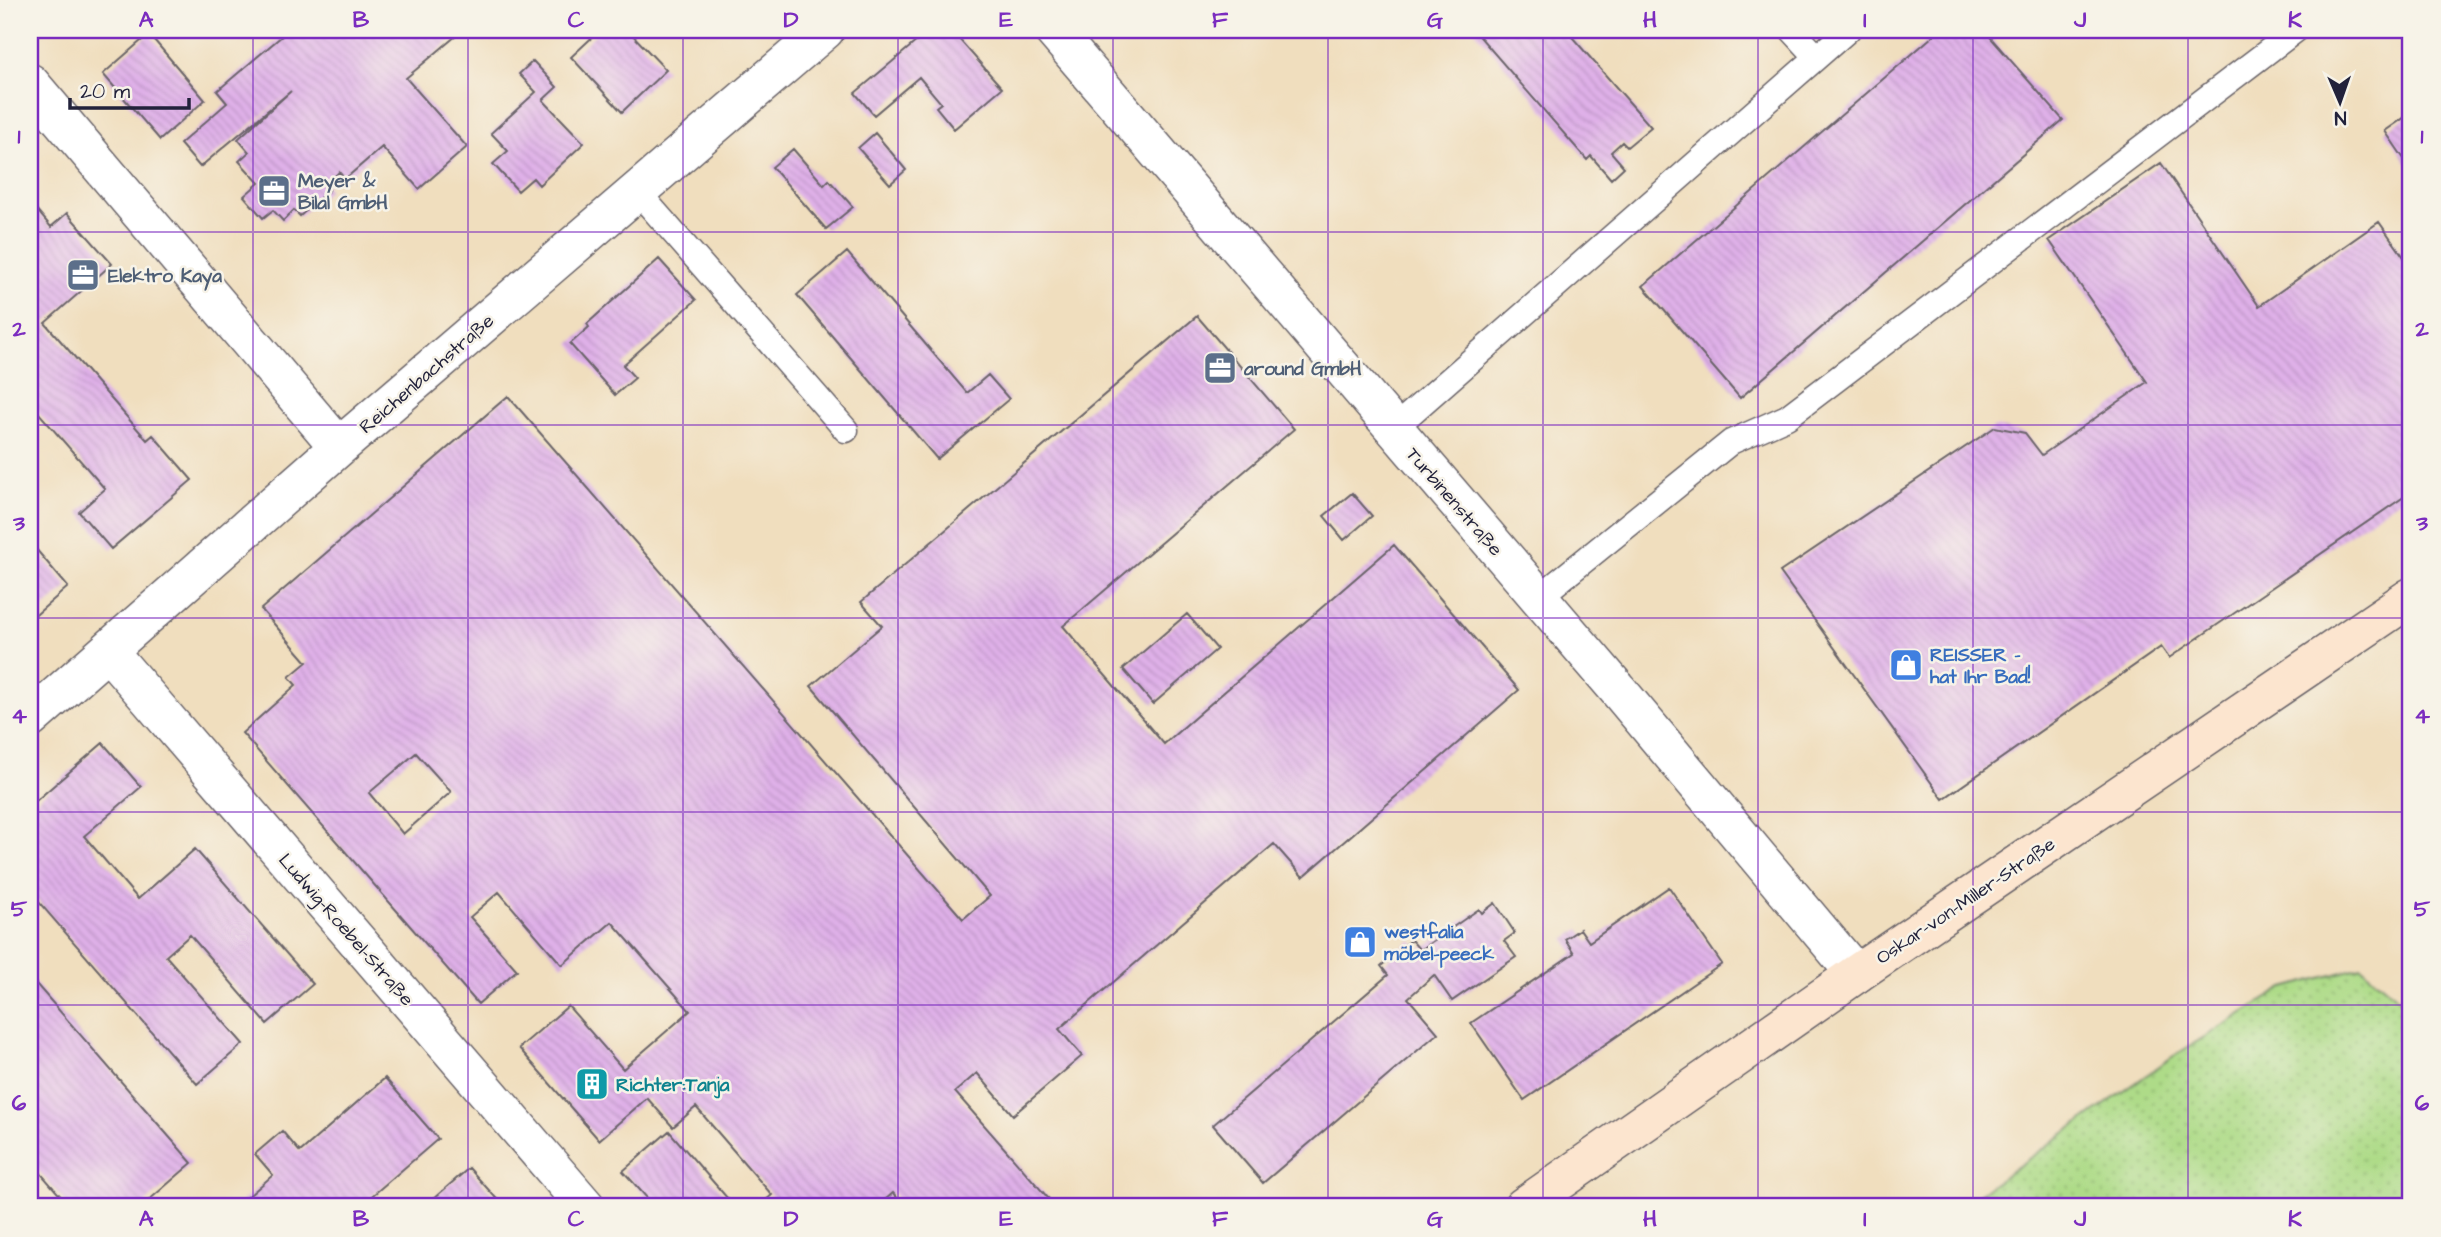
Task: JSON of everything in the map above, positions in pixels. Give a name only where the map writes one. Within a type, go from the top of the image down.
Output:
[{"type":"main road","name":"Oskar-von-Miller-Straße","points":[[1522,1207],[1856,974],[2411,597]]},
{"type":"street","name":"Reichenbachstraße","points":[[30,719],[339,447],[825,30]]},
{"type":"street","name":"Turbinenstraße","points":[[1053,30],[1856,974]]},
{"type":"street","points":[[30,83],[339,447]]},
{"type":"street","name":"Ludwig-Roebel-Straße","points":[[108,651],[586,1207]]},
{"type":"lane","points":[[1792,30],[1817,57]]},
{"type":"lane","points":[[1393,429],[1848,30]]},
{"type":"lane","points":[[1538,598],[1731,442],[1787,417],[2296,30]]},
{"type":"lane","points":[[637,191],[846,430]]},
{"type":"green space","points":[[2361,967],[2411,1009],[2411,1207],[1961,1207],[2172,1057],[2284,988]]},
{"type":"building","points":[[289,30],[463,30],[406,78],[467,147],[419,189],[382,147],[345,179],[339,172],[326,185],[329,190],[300,216],[294,210],[283,221],[273,210],[263,218],[244,196],[259,183],[239,161],[249,152],[238,139],[291,91],[200,167],[180,144],[227,103],[217,91]]},
{"type":"building","points":[[600,30],[628,30],[666,70],[622,112],[571,57]]},
{"type":"building","points":[[930,30],[951,30],[1002,88],[954,129],[936,107],[941,103],[919,77],[874,115],[855,93]]},
{"type":"building","points":[[1474,30],[1566,30],[1651,127],[1627,147],[1622,142],[1611,152],[1624,167],[1611,179],[1591,156],[1587,160]]},
{"type":"building","points":[[1940,30],[1984,30],[2063,120],[1740,398],[1643,286]]},
{"type":"building","points":[[149,34],[205,100],[160,140],[103,74]]},
{"type":"building","points":[[533,61],[557,87],[543,100],[584,143],[539,185],[533,178],[518,191],[493,164],[508,151],[491,133],[536,92],[519,74]]},
{"type":"building","points":[[2411,113],[2411,169],[2385,131]]},
{"type":"building","points":[[875,133],[906,170],[890,184],[858,148]]},
{"type":"building","points":[[793,149],[824,185],[829,180],[853,207],[826,229],[772,167]]},
{"type":"building","points":[[2161,163],[2259,306],[2379,222],[2411,267],[2411,492],[2169,658],[2161,647],[1943,799],[1780,572],[1995,427],[2025,433],[2042,455],[2147,382],[2049,240]]},
{"type":"building","points":[[30,202],[51,227],[67,213],[112,264],[45,323],[147,440],[153,435],[192,480],[111,549],[79,512],[105,489],[30,403]]},
{"type":"building","points":[[847,252],[967,393],[988,375],[1009,399],[937,459],[797,295]]},
{"type":"building","points":[[659,259],[696,300],[623,365],[635,378],[615,395],[570,344],[589,327],[587,324]]},
{"type":"building","points":[[1197,316],[1294,429],[1063,626],[1164,744],[1394,545],[1519,690],[1303,877],[1274,844],[1059,1029],[1082,1056],[1013,1115],[977,1073],[955,1092],[1056,1207],[905,1207],[893,1193],[877,1207],[758,1207],[772,1195],[696,1107],[673,1127],[647,1098],[599,1140],[519,1048],[568,1006],[623,1069],[690,1011],[612,922],[562,965],[499,892],[470,917],[517,970],[478,1004],[242,733],[296,685],[289,677],[307,662],[261,609],[508,396],[963,919],[990,896],[811,686],[882,626],[861,602]],"holes":[[[416,753],[451,792],[403,834],[369,793]]]},
{"type":"building","points":[[1352,493],[1372,516],[1344,540],[1324,516]]},
{"type":"building","points":[[30,542],[68,587],[30,620]]},
{"type":"building","points":[[1187,614],[1217,649],[1153,704],[1123,669]]},
{"type":"building","points":[[103,743],[141,787],[84,836],[138,899],[195,849],[313,984],[267,1024],[190,935],[166,956],[243,1044],[197,1084],[30,892],[30,806]]},
{"type":"building","points":[[1669,887],[1722,964],[1524,1100],[1471,1023],[1574,953],[1565,939],[1580,929],[1589,942]]},
{"type":"building","points":[[1495,903],[1515,933],[1504,941],[1516,957],[1452,1001],[1434,975],[1408,998],[1438,1033],[1263,1183],[1213,1125],[1388,975],[1381,966],[1411,940],[1420,950],[1479,909],[1482,913]]},
{"type":"building","points":[[30,977],[192,1163],[141,1207],[70,1207],[30,1161]]},
{"type":"building","points":[[385,1078],[438,1139],[359,1207],[236,1207],[273,1175],[255,1154],[282,1131],[300,1152]]},
{"type":"building","points":[[669,1131],[735,1207],[655,1207],[623,1171]]},
{"type":"building","points":[[469,1168],[504,1207],[426,1205]]},
{"type":"place","name":"Meyer & Bilal GmbH","points":[[274,191]]},
{"type":"place","name":"Elektro Kaya","points":[[83,275]]},
{"type":"place","name":"around GmbH","points":[[1220,368]]},
{"type":"place","name":"REISSER - hat Ihr Bad!","points":[[1906,665]]},
{"type":"place","name":"westfalia möbel-peeck","points":[[1360,942]]},
{"type":"place","name":"Richter:Tanja","points":[[592,1084]]}]
